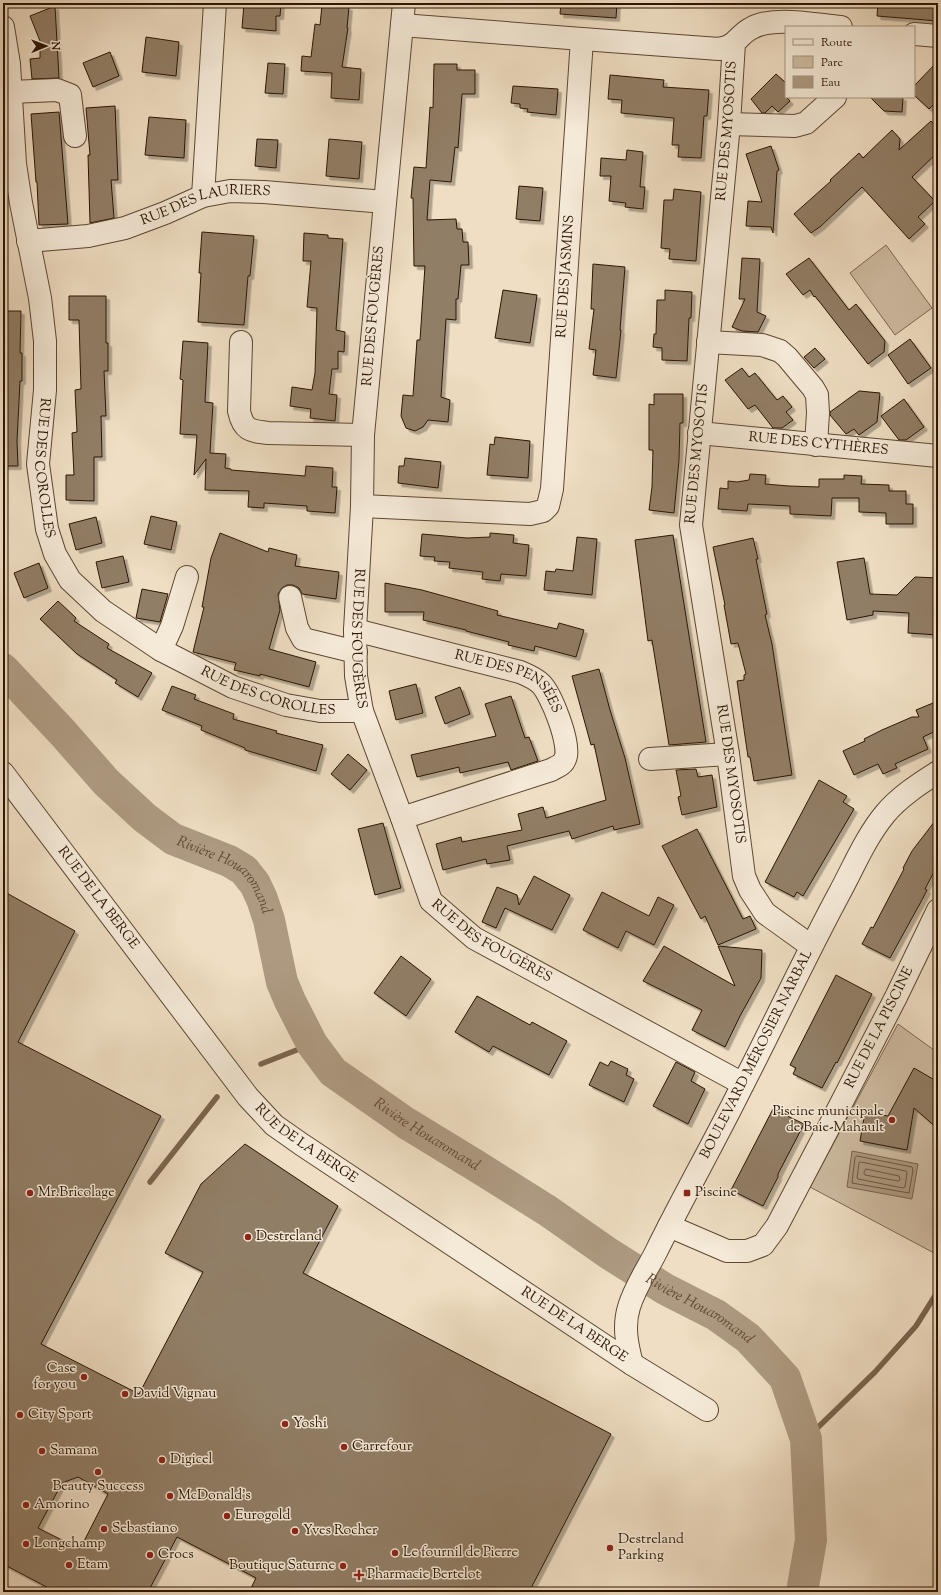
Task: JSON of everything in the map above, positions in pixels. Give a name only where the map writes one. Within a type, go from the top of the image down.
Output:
[{"type":"street","points":[[203,196],[215,3]]},
{"type":"street","name":"RUE DES FOUGÈRES","points":[[404,3],[364,435],[362,506],[355,630],[356,676],[362,711],[431,901],[474,938],[743,1084]]},
{"type":"street","name":"RUE DES MYOSOTIS","points":[[811,946],[765,913],[750,890],[744,876],[728,754],[691,524],[729,124],[734,43],[749,29],[761,24],[792,22],[831,26]]},
{"type":"street","points":[[402,25],[719,49],[734,43]]},
{"type":"street","name":"RUE DES COROLLES","points":[[3,27],[9,64],[11,92],[10,178],[28,241],[40,298],[45,341],[45,390],[38,464],[47,530],[55,554],[70,580],[103,611],[162,650],[233,687],[286,705],[320,711],[362,711]]},
{"type":"street","points":[[915,34],[938,36]]},
{"type":"street","name":"RUE DES JASMINS","points":[[362,506],[530,514],[543,511],[548,506],[551,499],[552,489],[582,38]]},
{"type":"street","points":[[11,92],[57,90],[70,95],[76,136]]},
{"type":"street","points":[[729,124],[795,126],[806,123],[834,98]]},
{"type":"street","name":"RUE DES LAURIERS","points":[[28,241],[88,236],[126,228],[203,196],[230,191],[264,192],[385,202]]},
{"type":"street","points":[[240,342],[239,411],[241,420],[246,428],[254,432],[268,433],[364,435]]},
{"type":"street","points":[[708,342],[762,345],[780,351],[787,357],[813,388],[816,395],[818,413],[816,445]]},
{"type":"street","name":"RUE DES CYTHÈRES","points":[[699,433],[938,456]]},
{"type":"street","points":[[162,650],[172,626],[187,577]]},
{"type":"street","points":[[290,597],[297,628],[303,639],[356,652]]},
{"type":"street","name":"RUE DES PENSÉES","points":[[355,630],[520,672],[532,677],[542,684],[549,696],[565,741],[567,753],[565,760],[561,765],[551,770],[402,818]]},
{"type":"street","points":[[650,759],[728,754]]},
{"type":"street","name":"BOULEVARD MÉROSIER NARBAL","points":[[632,1364],[628,1349],[626,1326],[628,1308],[743,1084],[811,946],[870,834],[884,815],[899,800],[919,784],[938,772]]},
{"type":"street","name":"RUE DE LA BERGE","points":[[3,773],[248,1097],[274,1125],[632,1364],[707,1410]]},
{"type":"street","name":"RUE DE LA PISCINE","points":[[669,1226],[727,1251],[747,1251],[763,1245],[777,1226],[834,1118],[896,997],[938,910]]},
{"type":"green space","points":[[886,245],[932,308],[895,335],[850,273]]},
{"type":"green space","name":"Piscine municipale de Baie-Mahault","points":[[898,1024],[938,1053],[938,1249],[936,1254],[810,1187]]},
{"type":"water","points":[[852,1151],[918,1164],[912,1199],[847,1187]]},
{"type":"building","points":[[244,3],[281,3],[280,16],[276,16],[276,31],[242,28]]},
{"type":"building","points":[[561,3],[617,3],[616,18],[560,14]]},
{"type":"building","points":[[878,3],[938,3],[938,21],[877,16]]},
{"type":"building","points":[[322,5],[349,7],[348,28],[342,67],[361,69],[359,100],[331,98],[332,73],[301,71],[302,56],[311,57],[315,24],[320,25]]},
{"type":"building","points":[[55,6],[59,78],[32,79],[30,59],[40,58],[40,41],[30,16]]},
{"type":"building","points":[[146,37],[179,42],[176,76],[142,72]]},
{"type":"building","points":[[110,52],[119,76],[93,87],[83,63]]},
{"type":"building","points":[[938,61],[938,100],[929,109],[915,96],[915,85]]},
{"type":"building","points":[[268,63],[285,64],[283,94],[265,93]]},
{"type":"building","points":[[434,64],[457,64],[457,70],[475,70],[475,94],[462,94],[458,148],[455,147],[451,182],[430,180],[427,220],[456,219],[457,229],[462,229],[463,242],[468,242],[469,265],[461,265],[458,299],[456,299],[456,320],[446,319],[441,397],[450,400],[448,422],[428,420],[423,427],[415,431],[406,428],[401,416],[403,395],[413,396],[417,340],[420,340],[425,266],[414,266],[413,198],[411,198],[414,167],[426,168],[430,107],[433,108]]},
{"type":"building","points":[[776,74],[785,82],[785,98],[790,101],[778,112],[772,106],[765,113],[762,113],[751,99]]},
{"type":"building","points":[[610,75],[664,80],[663,87],[709,90],[707,116],[704,116],[701,158],[678,157],[679,145],[672,145],[674,118],[621,113],[622,100],[608,99]]},
{"type":"building","points":[[513,86],[558,89],[556,115],[527,112],[528,109],[520,108],[520,104],[511,103]]},
{"type":"building","points":[[871,98],[903,98],[902,112],[884,111]]},
{"type":"building","points":[[115,106],[118,180],[111,180],[114,218],[90,223],[88,155],[90,155],[86,108]]},
{"type":"building","points":[[59,112],[68,224],[39,225],[31,114]]},
{"type":"building","points":[[149,117],[186,120],[184,158],[145,155]]},
{"type":"building","points":[[931,121],[938,129],[938,152],[912,177],[935,201],[918,217],[925,224],[909,239],[862,187],[821,226],[811,233],[794,214],[831,181],[830,180],[859,153],[863,158],[892,130],[900,139],[899,150]]},
{"type":"building","points":[[257,139],[278,140],[276,168],[255,166]]},
{"type":"building","points":[[329,139],[362,142],[359,179],[326,176]]},
{"type":"building","points":[[771,146],[779,170],[777,171],[773,233],[771,227],[746,226],[748,201],[762,202],[746,154]]},
{"type":"building","points":[[627,150],[643,152],[640,187],[645,187],[643,209],[625,207],[626,203],[609,201],[611,176],[600,176],[601,158],[626,160]]},
{"type":"building","points":[[519,186],[543,188],[540,221],[516,219]]},
{"type":"building","points":[[674,189],[701,192],[696,261],[669,259],[670,249],[661,248],[664,200],[673,200]]},
{"type":"building","points":[[202,232],[254,236],[250,276],[248,276],[244,325],[198,322]]},
{"type":"building","points":[[304,233],[328,235],[328,238],[343,239],[336,330],[345,332],[344,352],[338,351],[338,369],[332,369],[329,394],[337,395],[335,421],[310,418],[311,409],[290,406],[292,387],[312,390],[315,373],[317,308],[307,307],[311,261],[303,261]]},
{"type":"building","points":[[742,258],[760,259],[757,312],[766,316],[758,332],[742,331],[732,327],[745,299],[739,299]]},
{"type":"building","points":[[809,258],[849,310],[856,304],[885,341],[884,352],[868,364],[810,290],[803,295],[786,274]]},
{"type":"building","points":[[593,264],[625,267],[616,378],[593,375],[596,350],[589,349],[594,309],[591,309]]},
{"type":"building","points":[[503,290],[537,295],[530,343],[495,338]]},
{"type":"building","points":[[665,290],[692,292],[687,361],[662,360],[662,348],[653,347],[654,334],[656,334],[657,300],[665,300]]},
{"type":"building","points":[[69,296],[106,296],[106,343],[108,343],[108,371],[104,371],[106,416],[101,416],[102,457],[94,457],[94,501],[66,500],[66,475],[74,475],[72,433],[77,432],[75,390],[81,389],[79,320],[69,320]]},
{"type":"building","points":[[3,311],[21,311],[20,353],[22,353],[22,381],[20,381],[17,441],[18,466],[3,466]]},
{"type":"building","points":[[910,339],[931,368],[908,384],[888,355]]},
{"type":"building","points":[[183,341],[208,343],[205,402],[213,403],[210,453],[226,454],[225,468],[231,470],[305,476],[306,466],[333,468],[332,487],[337,487],[335,513],[307,511],[307,506],[264,503],[264,508],[248,507],[249,491],[205,490],[206,459],[194,475],[197,435],[180,434],[183,380],[180,379]]},
{"type":"building","points":[[815,348],[825,359],[814,368],[804,357]]},
{"type":"building","points":[[742,368],[749,377],[755,373],[777,400],[783,396],[792,407],[786,412],[793,420],[782,428],[773,428],[755,405],[748,409],[725,380]]},
{"type":"building","points":[[859,391],[880,393],[877,422],[859,435],[854,429],[846,434],[830,415],[830,412]]},
{"type":"building","points":[[654,394],[683,394],[683,423],[680,423],[679,460],[674,513],[649,510],[652,487],[653,450],[649,450],[649,404],[654,405]]},
{"type":"building","points":[[904,399],[924,427],[906,440],[899,440],[881,416]]},
{"type":"building","points":[[495,437],[530,441],[528,478],[487,475],[490,444],[494,445]]},
{"type":"building","points":[[405,458],[441,462],[438,488],[398,483],[399,466],[404,466]]},
{"type":"building","points":[[750,474],[766,475],[765,484],[819,487],[819,479],[844,479],[844,475],[862,476],[861,484],[889,485],[889,491],[906,491],[906,504],[913,504],[913,524],[886,524],[886,513],[859,512],[859,498],[832,498],[831,516],[790,514],[790,506],[748,504],[747,511],[718,509],[720,488],[728,489],[728,481],[737,482],[749,480]]},
{"type":"building","points":[[151,516],[177,522],[171,550],[144,544]]},
{"type":"building","points":[[96,517],[102,543],[76,550],[69,524]]},
{"type":"building","points":[[220,533],[268,552],[269,548],[297,555],[295,566],[339,572],[336,599],[302,594],[299,588],[293,585],[287,585],[282,588],[278,594],[280,610],[269,649],[316,662],[309,687],[260,674],[260,676],[234,670],[236,663],[193,652],[204,607],[202,607],[211,558]]},
{"type":"building","points":[[490,533],[514,535],[513,543],[529,545],[526,576],[501,574],[500,581],[482,579],[483,572],[449,568],[450,562],[434,561],[435,557],[420,556],[422,534],[467,538],[490,537]]},
{"type":"building","points":[[673,535],[706,742],[669,745],[652,640],[648,641],[635,540]]},
{"type":"building","points":[[577,537],[597,539],[592,595],[544,590],[546,571],[555,572],[556,569],[573,571]]},
{"type":"building","points":[[753,538],[767,614],[765,615],[772,644],[792,775],[754,781],[750,757],[748,757],[737,681],[744,680],[744,675],[746,674],[738,643],[731,644],[725,605],[713,547]]},
{"type":"building","points":[[123,556],[129,582],[102,588],[96,562]]},
{"type":"building","points":[[864,558],[870,594],[897,595],[915,577],[938,578],[938,635],[908,633],[909,613],[873,611],[873,615],[847,620],[837,562]]},
{"type":"building","points":[[39,563],[48,588],[24,598],[14,573]]},
{"type":"building","points":[[385,583],[422,590],[498,611],[497,615],[557,629],[559,623],[584,630],[576,657],[535,646],[534,651],[508,645],[509,642],[423,620],[424,612],[385,612]]},
{"type":"building","points":[[142,589],[168,594],[160,622],[136,618]]},
{"type":"building","points":[[58,601],[76,618],[74,621],[109,644],[107,648],[152,673],[138,697],[115,683],[117,680],[77,654],[40,619]]},
{"type":"building","points":[[599,669],[625,758],[640,824],[614,830],[613,826],[572,839],[569,831],[507,846],[510,860],[487,864],[486,859],[443,870],[436,844],[461,837],[462,842],[522,830],[518,814],[543,807],[546,818],[606,800],[594,744],[591,745],[572,676]]},
{"type":"building","points":[[416,684],[423,713],[396,720],[389,691]]},
{"type":"building","points":[[172,686],[196,695],[194,699],[234,714],[233,719],[277,731],[276,733],[323,745],[316,771],[245,750],[245,748],[201,730],[202,726],[162,710]]},
{"type":"building","points":[[460,687],[470,714],[445,724],[435,697]]},
{"type":"building","points":[[511,696],[525,738],[529,737],[538,761],[511,770],[508,762],[460,773],[459,767],[417,777],[411,755],[496,736],[485,704]]},
{"type":"building","points":[[933,703],[938,714],[938,730],[923,737],[928,749],[895,764],[897,768],[883,774],[878,764],[854,775],[843,751],[865,741],[864,739],[882,730],[912,717],[919,717],[916,710]]},
{"type":"building","points":[[348,754],[367,770],[350,790],[331,774]]},
{"type":"building","points":[[696,769],[698,777],[712,775],[717,807],[682,815],[678,797],[681,796],[676,770]]},
{"type":"building","points":[[819,780],[847,796],[843,802],[854,809],[803,896],[797,892],[794,897],[765,882]]},
{"type":"building","points":[[938,817],[938,864],[925,889],[927,890],[923,898],[890,958],[862,944],[871,927],[873,928],[912,851]]},
{"type":"building","points":[[383,823],[401,888],[375,895],[358,829]]},
{"type":"building","points":[[697,829],[743,919],[750,916],[756,929],[718,945],[705,916],[701,919],[662,846]]},
{"type":"building","points":[[534,876],[570,895],[552,930],[505,908],[496,928],[482,922],[497,887],[517,895],[519,905]]},
{"type":"building","name":"Destreland","points":[[3,891],[75,931],[18,1042],[161,1116],[41,1344],[139,1394],[203,1272],[165,1253],[201,1184],[245,1144],[338,1206],[303,1273],[611,1434],[529,1592],[249,1592],[256,1578],[177,1537],[148,1592],[56,1592],[5,1565],[3,1558]],"holes":[[[78,1477],[108,1494],[80,1549],[38,1528],[62,1483]]]},
{"type":"building","points":[[602,892],[649,916],[658,897],[674,905],[654,945],[626,931],[618,948],[583,930]]},
{"type":"building","points":[[664,946],[735,986],[718,946],[762,950],[761,978],[725,1047],[692,1030],[702,1010],[643,981]]},
{"type":"building","points":[[401,956],[431,979],[406,1016],[374,993]]},
{"type":"building","points":[[836,975],[872,994],[837,1063],[836,1062],[822,1088],[793,1074],[796,1068],[790,1065]]},
{"type":"building","points":[[477,996],[530,1025],[532,1022],[567,1041],[549,1075],[493,1046],[489,1052],[455,1032]]},
{"type":"building","points":[[611,1061],[628,1069],[626,1075],[634,1079],[624,1102],[589,1085],[600,1062],[608,1066]]},
{"type":"building","points":[[676,1062],[695,1072],[691,1081],[705,1089],[688,1124],[653,1106]]},
{"type":"building","points":[[914,1068],[938,1082],[938,1129],[914,1108],[907,1150],[860,1141],[865,1112],[888,1116]]},
{"type":"building","points":[[773,1109],[804,1124],[763,1206],[731,1190]]},
{"type":"waterway","name":"Rivière Houaromand","points":[[3,669],[63,733],[106,782],[145,818],[173,839],[229,861],[244,870],[255,884],[262,899],[269,920],[282,982],[290,1001],[312,1044],[333,1072],[406,1123],[548,1211],[608,1253],[665,1289],[716,1315],[748,1338],[785,1378],[806,1439],[811,1540],[802,1592]]},
{"type":"waterway","points":[[261,1064],[312,1044]]},
{"type":"waterway","points":[[150,1182],[217,1097]]},
{"type":"waterway","points":[[806,1439],[875,1372],[916,1326],[938,1291]]},
{"type":"place","name":"Piscine municipale de Baie-Mahault","points":[[892,1120]]},
{"type":"place","name":"Mr.Bricolage","points":[[30,1193]]},
{"type":"place","name":"Piscine","points":[[687,1193]]},
{"type":"place","name":"Destreland","points":[[248,1237]]},
{"type":"place","name":"Case for you","points":[[84,1377]]},
{"type":"place","name":"David Vignau","points":[[125,1394]]},
{"type":"place","name":"City Sport","points":[[20,1415]]},
{"type":"place","name":"Yoshi","points":[[285,1424]]},
{"type":"place","name":"Carrefour","points":[[344,1447]]},
{"type":"place","name":"Samana","points":[[42,1451]]},
{"type":"place","name":"Digicel","points":[[162,1460]]},
{"type":"place","name":"Beauty Success","points":[[98,1472]]},
{"type":"place","name":"McDonald's","points":[[170,1496]]},
{"type":"place","name":"Amorino","points":[[26,1505]]},
{"type":"place","name":"Eurogold","points":[[227,1516]]},
{"type":"place","name":"Sebastiano","points":[[104,1529]]},
{"type":"place","name":"Yves Rocher","points":[[295,1531]]},
{"type":"place","name":"Longchamp","points":[[26,1544]]},
{"type":"place","name":"Destreland Parking","points":[[610,1548]]},
{"type":"place","name":"Le fournil de Pierre","points":[[395,1553]]},
{"type":"place","name":"Crocs","points":[[150,1555]]},
{"type":"place","name":"Etam","points":[[69,1565]]},
{"type":"place","name":"Boutique Saturne","points":[[343,1566]]},
{"type":"place","name":"Pharmacie Bertelot","points":[[359,1575]]}]
